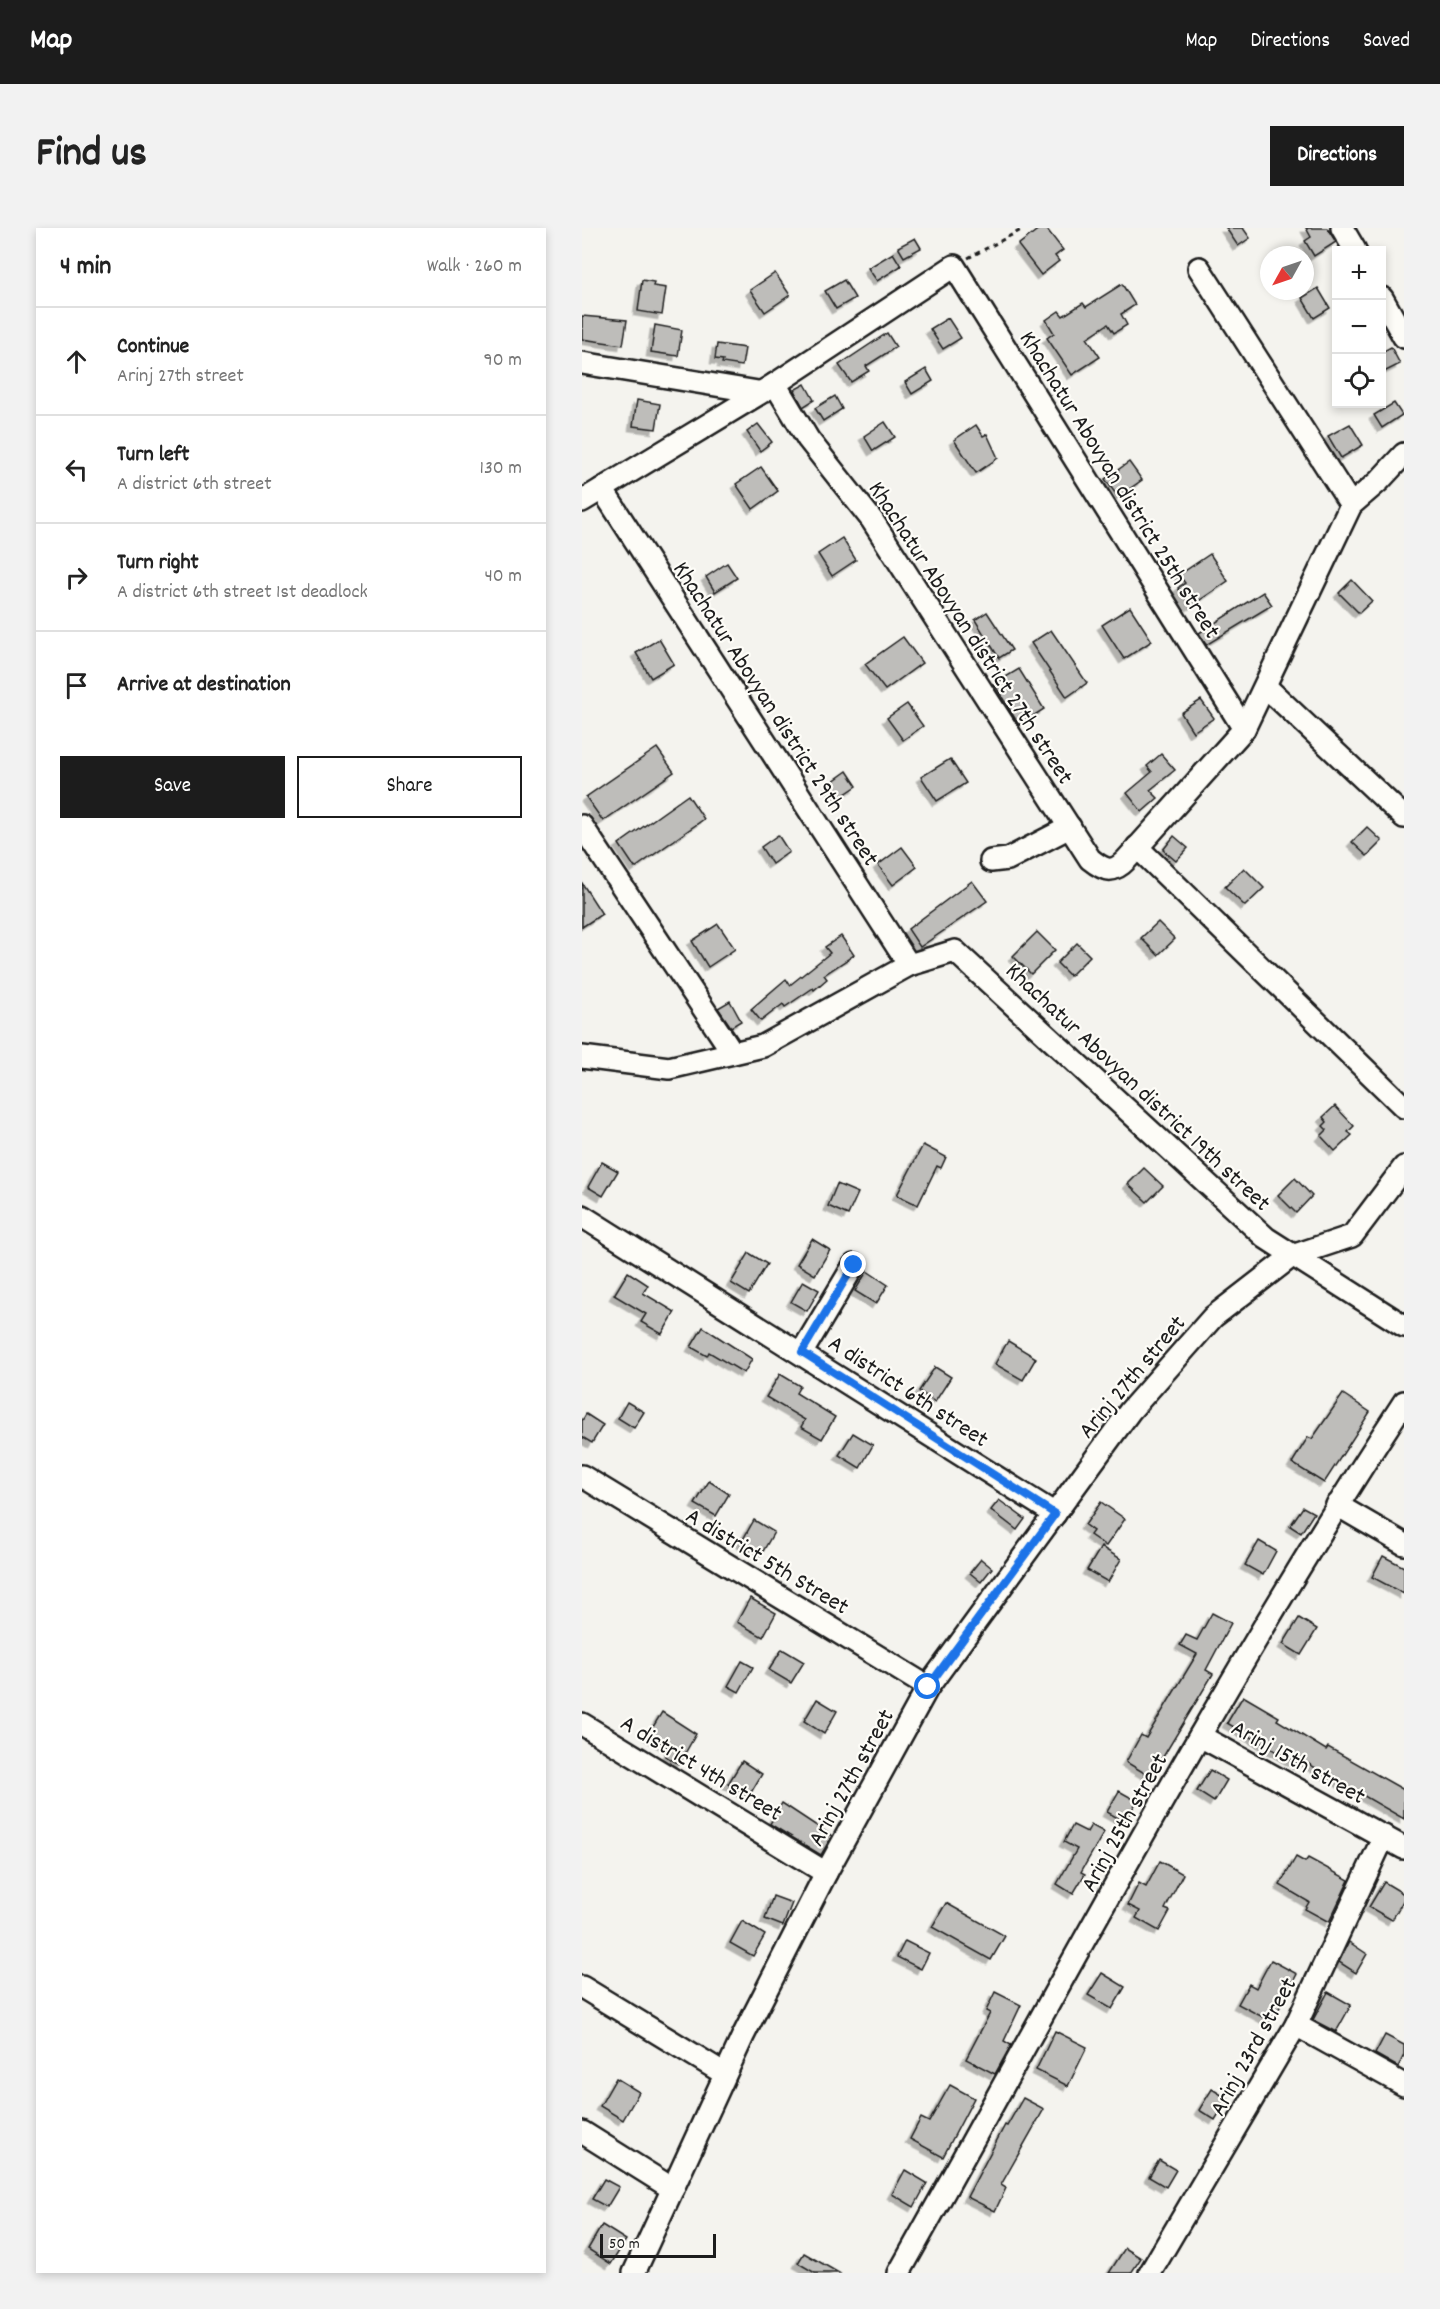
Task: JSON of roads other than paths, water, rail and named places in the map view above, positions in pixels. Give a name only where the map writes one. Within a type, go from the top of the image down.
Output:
[{"type":"street","points":[[1342,228],[1353,246]]},
{"type":"street","name":"Khachatur Abovyan district 25th street","points":[[766,388],[954,266],[1244,729]]},
{"type":"street","points":[[1199,268],[1351,505]]},
{"type":"street","points":[[1383,300],[1404,337]]},
{"type":"street","points":[[582,363],[766,388]]},
{"type":"street","points":[[582,501],[766,388]]},
{"type":"street","name":"Khachatur Abovyan district 27th street","points":[[766,388],[872,520],[1090,859],[1101,868],[1110,871],[1118,868],[1137,847]]},
{"type":"street","points":[[1404,454],[1379,481],[1351,505],[1244,729],[1137,847],[1404,1107]]},
{"type":"street","name":"Khachatur Abovyan district 29th street","points":[[602,489],[909,965]]},
{"type":"street","points":[[1266,687],[1404,818]]},
{"type":"street","points":[[582,826],[733,1053]]},
{"type":"street","points":[[991,861],[1008,859],[1070,827]]},
{"type":"street","name":"Khachatur Abovyan district 19th street","points":[[909,965],[955,951],[1266,1238],[1292,1256]]},
{"type":"street","points":[[582,1057],[669,1068],[763,1046],[909,965]]},
{"type":"street","name":"Arinj 27th street","points":[[634,2273],[725,2074],[826,1873],[928,1687],[1130,1411],[1213,1317],[1292,1256],[1352,1236],[1404,1167]]},
{"type":"street","name":"A district 6th street","points":[[582,1216],[802,1352],[1055,1514]]},
{"type":"street","points":[[1292,1256],[1404,1326]]},
{"type":"street","points":[[802,1352],[854,1265]]},
{"type":"street","name":"Arinj 25th street","points":[[899,2273],[1200,1736],[1337,1505],[1404,1402]]},
{"type":"street","name":"A district 5th Street","points":[[582,1476],[928,1687]]},
{"type":"street","points":[[1337,1505],[1404,1544]]},
{"type":"street","name":"A district 4th street","points":[[582,1724],[826,1873]]},
{"type":"street","name":"Arinj 15th street","points":[[1200,1736],[1404,1848]]},
{"type":"street","name":"Arinj 23rd street","points":[[1150,2273],[1296,2025],[1384,1836]]},
{"type":"street","points":[[582,1987],[725,2074]]},
{"type":"street","points":[[1296,2025],[1404,2085]]},
{"type":"street","points":[[582,2132],[673,2189]]}]
